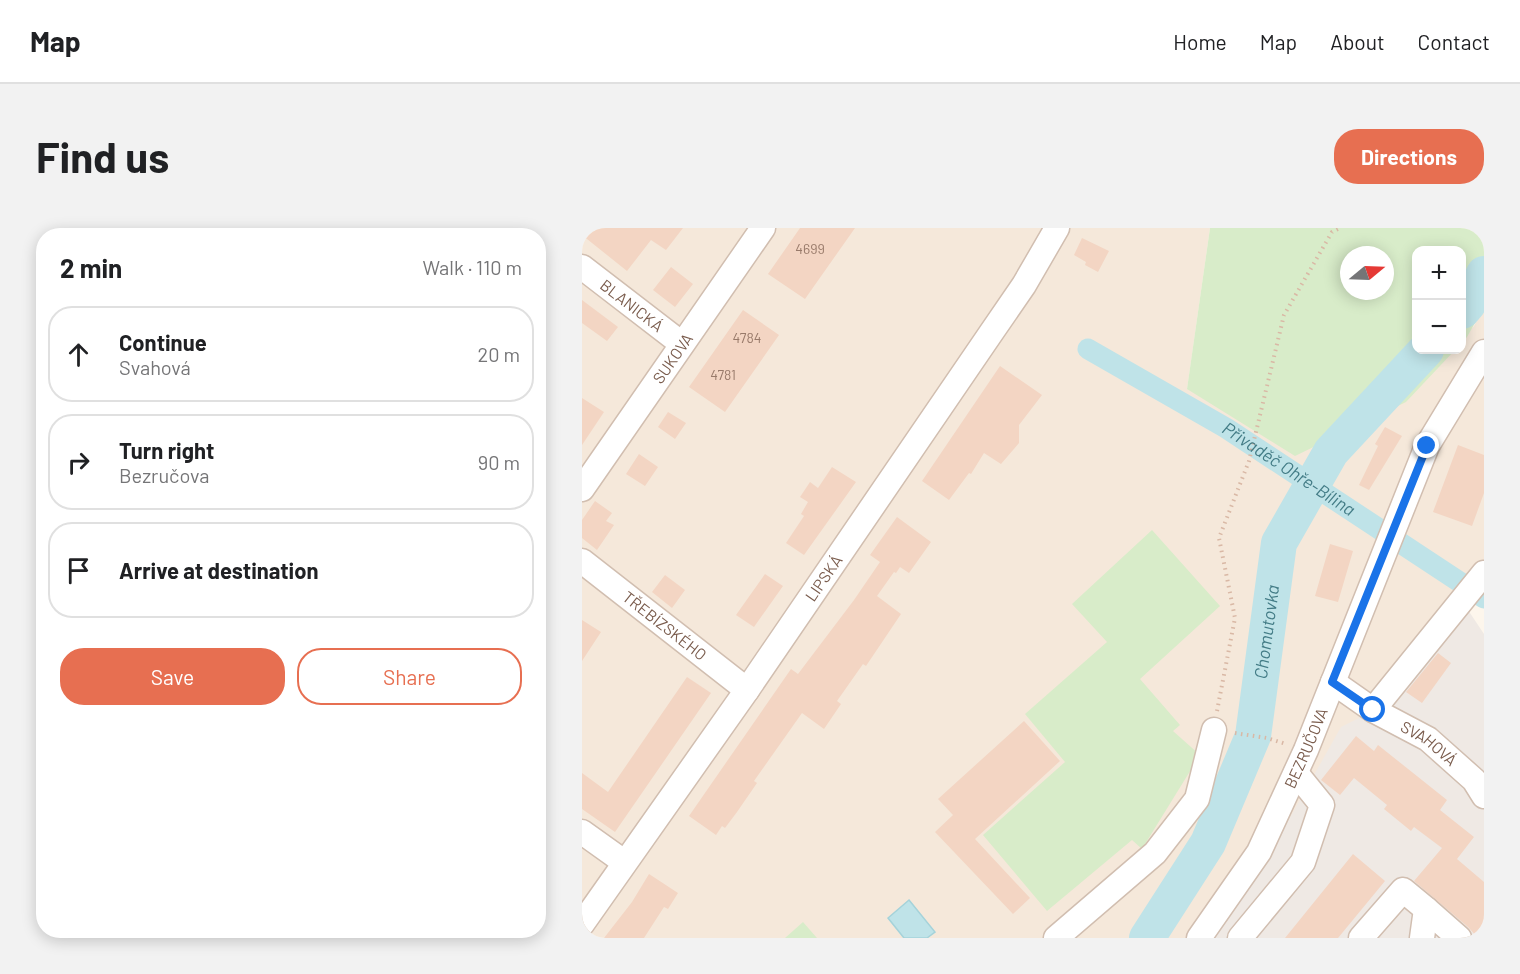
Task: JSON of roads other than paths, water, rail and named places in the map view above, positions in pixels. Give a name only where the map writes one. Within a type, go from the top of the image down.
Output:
[{"type":"street","name":"SUKOVA","points":[[582,489],[763,228]]},
{"type":"street","name":"LIPSKÁ","points":[[582,924],[747,690],[1024,285],[1057,228]]},
{"type":"street","name":"BLANICKÁ","points":[[582,267],[682,344]]},
{"type":"street","name":"BEZRUČOVA","points":[[1199,938],[1259,852],[1296,773],[1427,446],[1484,352]]},
{"type":"street","name":"TŘEBÍZSKÉHO","points":[[582,561],[747,690]]},
{"type":"street","points":[[1373,710],[1484,573]]},
{"type":"street","name":"SVAHOVÁ","points":[[1332,682],[1373,710],[1428,739],[1474,780],[1484,796]]},
{"type":"street","points":[[1056,938],[1155,853],[1197,800],[1214,730]]},
{"type":"street","points":[[1240,938],[1303,862],[1322,805],[1296,773]]},
{"type":"street","points":[[582,832],[624,862]]},
{"type":"street","points":[[1361,938],[1403,890],[1458,938]]},
{"type":"street","points":[[1422,938],[1426,909]]},
{"type":"water","points":[[909,900],[935,932],[927,938],[904,938],[888,918]]},
{"type":"waterway","name":"Chomutovka","points":[[1466,306],[1484,274]]},
{"type":"waterway","name":"Přivaděč Ohře-Bílina","points":[[1088,349],[1226,428],[1484,598]]},
{"type":"waterway","name":"Chomutovka","points":[[1147,938],[1208,843],[1253,736],[1279,543],[1331,452],[1422,354]]}]
